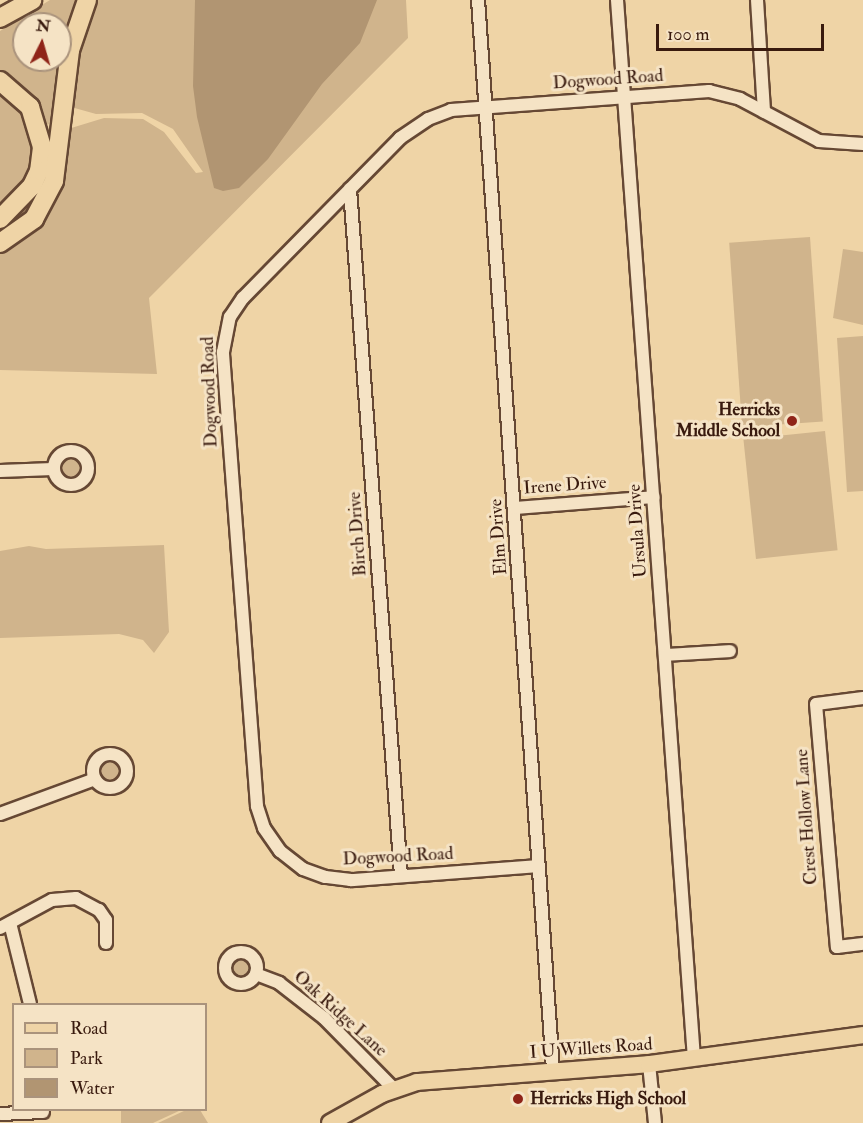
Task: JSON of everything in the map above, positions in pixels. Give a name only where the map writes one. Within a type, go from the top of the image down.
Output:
[{"type":"highway","points":[[0,18],[32,0]]},
{"type":"highway","points":[[0,243],[34,219],[54,181],[70,50],[87,0]]},
{"type":"highway","points":[[0,81],[30,107],[42,147],[39,171],[32,186],[0,219]]},
{"type":"main road","name":"I U Willets Road","points":[[330,1123],[394,1089],[438,1079],[649,1065],[863,1035]]},
{"type":"street","name":"Elm Drive","points":[[478,0],[553,1071]]},
{"type":"street","name":"Ursula Drive","points":[[617,0],[694,1059]]},
{"type":"street","points":[[757,0],[764,112]]},
{"type":"street","name":"Dogwood Road","points":[[539,866],[351,880],[325,877],[303,869],[280,851],[264,828],[257,806],[249,708],[225,331],[243,298],[350,189],[415,127],[451,110],[624,96],[713,92],[732,96],[819,141],[863,144]]},
{"type":"street","name":"Birch Drive","points":[[350,189],[402,875]]},
{"type":"street","points":[[0,471],[53,469]]},
{"type":"street","name":"Irene Drive","points":[[515,508],[654,497]]},
{"type":"street","points":[[665,655],[730,651]]},
{"type":"street","name":"Crest Hollow Lane","points":[[863,698],[816,704],[837,947],[863,944]]},
{"type":"street","points":[[0,814],[95,779]]},
{"type":"street","points":[[29,1003],[5,925],[52,900],[76,898],[99,910],[106,920],[106,943]]},
{"type":"street","name":"Oak Ridge Lane","points":[[256,974],[279,983],[324,1018],[394,1089]]},
{"type":"street","points":[[649,1065],[656,1123]]},
{"type":"street","points":[[0,1114],[43,1115]]},
{"type":"green space","points":[[50,0],[80,0],[72,23],[72,12],[31,12]]},
{"type":"green space","points":[[95,0],[406,0],[408,38],[149,298],[157,374],[0,370],[0,248],[26,234],[68,129],[104,118],[143,119],[164,132],[196,173],[203,172],[173,129],[142,113],[96,114],[71,107],[76,47]]},
{"type":"green space","points":[[12,24],[12,72],[63,72],[56,123],[44,125],[26,89],[0,73],[0,31]]},
{"type":"green space","points":[[0,87],[23,106],[34,151],[26,179],[0,207]]},
{"type":"green space","points":[[810,237],[823,422],[742,427],[729,243]]},
{"type":"green space","points":[[843,249],[863,252],[863,325],[833,318]]},
{"type":"green space","points":[[863,336],[863,491],[847,492],[837,338]]},
{"type":"green space","points":[[825,431],[838,550],[756,559],[743,440]]},
{"type":"green space","points":[[71,451],[83,456],[88,468],[83,480],[71,485],[59,480],[54,468],[59,456]]},
{"type":"green space","points":[[164,545],[169,632],[154,653],[143,640],[119,634],[0,638],[0,551],[29,546],[46,549]]},
{"type":"green space","points":[[110,754],[122,759],[127,771],[122,783],[110,788],[98,783],[93,771],[98,759]]},
{"type":"green space","points":[[241,952],[252,957],[257,968],[252,979],[241,984],[230,979],[225,968],[230,957]]},
{"type":"green space","points":[[121,1111],[179,1111],[153,1123],[121,1123]]},
{"type":"green space","points":[[184,1111],[201,1111],[208,1123],[158,1123]]},
{"type":"water","points":[[195,0],[377,0],[360,43],[322,84],[268,159],[239,188],[223,191],[214,188],[197,117],[193,86]]},
{"type":"place","name":"Herricks Middle School","points":[[792,421]]},
{"type":"place","name":"Herricks High School","points":[[518,1099]]}]
